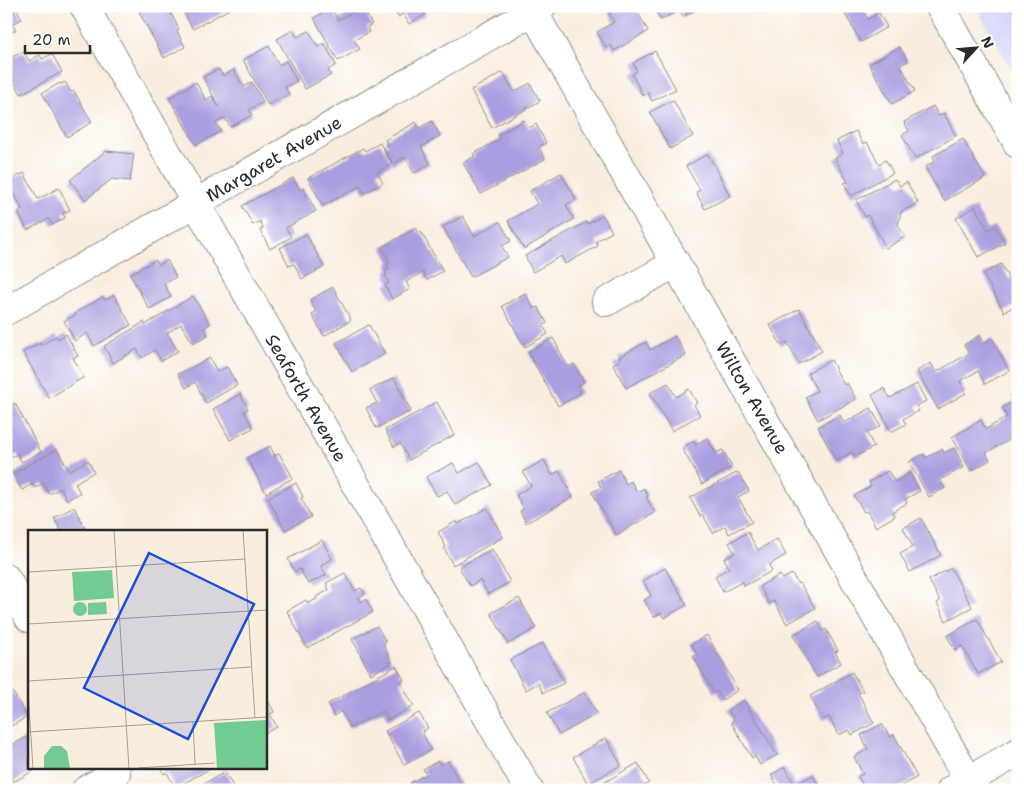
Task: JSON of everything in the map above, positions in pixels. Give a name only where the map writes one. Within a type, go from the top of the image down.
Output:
[{"type":"street","name":"Seaforth Avenue","points":[[84,6],[529,790]]},
{"type":"street","points":[[940,6],[1018,144]]},
{"type":"street","name":"Margaret Avenue","points":[[6,311],[535,8]]},
{"type":"street","name":"Wilton Avenue","points":[[535,8],[964,786]]},
{"type":"street","points":[[606,302],[676,263]]},
{"type":"street","points":[[6,578],[28,616]]},
{"type":"street","points":[[964,786],[1018,752]]},
{"type":"street","points":[[86,790],[119,777]]},
{"type":"shaded area","points":[[975,6],[1018,6],[1018,81]]},
{"type":"building","points":[[6,6],[15,6],[22,19],[12,24],[16,30],[6,35]]},
{"type":"building","points":[[151,6],[161,6],[163,11],[168,8],[179,29],[177,31],[185,47],[164,58],[139,12]]},
{"type":"building","points":[[180,6],[235,6],[193,29]]},
{"type":"building","points":[[378,6],[421,6],[426,14],[409,24],[403,14],[398,17],[393,8],[382,14]]},
{"type":"building","points":[[612,6],[634,6],[648,31],[614,51],[611,45],[606,48],[597,32],[614,22],[607,9]]},
{"type":"building","points":[[653,6],[702,6],[683,17],[679,10],[661,20]]},
{"type":"building","points":[[861,6],[868,19],[879,13],[887,27],[861,42],[841,7]]},
{"type":"building","points":[[1012,6],[1018,6],[1018,16]]},
{"type":"building","points":[[362,7],[372,24],[367,27],[369,32],[354,40],[360,49],[338,61],[314,18],[331,8],[338,20]]},
{"type":"building","points":[[293,30],[297,37],[309,31],[318,47],[325,44],[336,65],[328,70],[331,75],[305,89],[277,39]]},
{"type":"building","points":[[269,46],[279,65],[286,61],[297,81],[285,87],[289,94],[268,105],[243,60]]},
{"type":"building","points":[[900,47],[908,61],[900,65],[915,91],[892,104],[869,64]]},
{"type":"building","points":[[655,51],[676,89],[652,101],[648,93],[643,96],[632,74],[637,71],[633,63]]},
{"type":"building","points":[[24,52],[29,61],[40,55],[42,59],[52,54],[62,72],[21,94],[6,67],[6,59]]},
{"type":"building","points":[[219,69],[223,76],[234,70],[244,87],[252,82],[263,102],[249,110],[252,115],[230,127],[225,118],[216,123],[221,131],[196,145],[169,98],[196,82],[206,100],[212,96],[219,107],[203,77]]},
{"type":"building","points":[[503,72],[514,92],[530,83],[540,101],[492,128],[471,90]]},
{"type":"building","points":[[65,82],[71,92],[74,91],[92,122],[67,137],[42,93]]},
{"type":"building","points":[[673,100],[693,136],[670,149],[650,112]]},
{"type":"building","points":[[933,106],[939,116],[944,113],[956,136],[915,159],[902,135],[909,131],[904,122]]},
{"type":"building","points":[[524,120],[529,128],[536,124],[546,143],[539,147],[545,159],[481,194],[463,163],[475,156],[473,154],[500,139],[498,135]]},
{"type":"building","points":[[432,121],[440,136],[421,147],[430,164],[414,173],[405,157],[393,164],[384,148],[388,145],[385,140],[416,122],[419,128]]},
{"type":"building","points":[[856,131],[863,144],[867,142],[879,164],[886,160],[893,173],[851,196],[844,183],[848,182],[835,158],[843,153],[837,141]]},
{"type":"building","points":[[963,139],[985,178],[944,201],[925,167],[935,161],[933,156]]},
{"type":"building","points":[[380,143],[392,164],[377,172],[383,183],[364,193],[360,186],[323,206],[308,178],[363,148],[365,151]]},
{"type":"building","points":[[106,151],[134,154],[130,181],[112,179],[85,200],[70,180]]},
{"type":"building","points":[[708,154],[730,196],[705,209],[696,192],[700,190],[686,166]]},
{"type":"building","points":[[24,173],[38,199],[59,188],[70,210],[63,213],[65,218],[52,225],[49,219],[27,230],[18,212],[22,209],[8,181]]},
{"type":"building","points":[[561,173],[576,199],[566,205],[574,219],[524,249],[508,221],[537,204],[530,191]]},
{"type":"building","points":[[293,178],[300,190],[303,188],[316,211],[286,228],[291,237],[270,249],[260,230],[263,228],[260,221],[253,225],[242,206]]},
{"type":"building","points":[[895,179],[900,186],[907,182],[918,203],[901,212],[898,225],[905,237],[886,248],[868,215],[865,217],[856,200]]},
{"type":"building","points":[[975,207],[988,230],[995,226],[1005,243],[978,257],[956,218]]},
{"type":"building","points":[[603,215],[612,232],[596,241],[598,246],[565,264],[561,256],[533,272],[525,256],[586,222],[588,224]]},
{"type":"building","points":[[463,216],[474,236],[500,222],[511,241],[502,246],[508,257],[471,277],[443,227]]},
{"type":"building","points":[[416,228],[419,233],[421,232],[443,271],[427,280],[423,272],[406,282],[410,289],[392,299],[385,285],[389,283],[385,271],[389,269],[387,264],[390,262],[382,247]]},
{"type":"building","points":[[306,234],[324,267],[302,279],[294,264],[289,266],[280,248]]},
{"type":"building","points":[[156,260],[158,265],[167,260],[176,277],[164,284],[171,297],[149,309],[130,274]]},
{"type":"building","points":[[1001,264],[1009,279],[1014,276],[1018,283],[1018,304],[1004,312],[983,274]]},
{"type":"building","points":[[333,287],[351,320],[324,336],[312,315],[316,312],[310,300]]},
{"type":"building","points":[[525,293],[534,309],[538,307],[547,323],[543,326],[548,334],[525,347],[502,306]]},
{"type":"building","points":[[114,295],[131,325],[94,346],[87,333],[75,341],[64,321],[103,297],[105,300]]},
{"type":"building","points":[[193,296],[210,324],[204,328],[208,335],[193,343],[181,324],[167,333],[178,351],[161,361],[155,350],[142,358],[137,349],[113,363],[104,346],[144,322],[145,325]]},
{"type":"building","points":[[799,309],[822,351],[799,364],[787,342],[781,345],[770,325]]},
{"type":"building","points":[[369,325],[385,354],[352,372],[336,343]]},
{"type":"building","points":[[66,334],[78,356],[73,358],[84,377],[49,398],[23,352],[40,343],[41,345],[56,336],[58,339]]},
{"type":"building","points":[[980,335],[984,343],[992,338],[1009,371],[985,384],[978,371],[960,381],[966,393],[938,409],[917,371],[931,363],[936,372],[969,354],[964,345]]},
{"type":"building","points":[[675,336],[686,355],[626,388],[613,364],[621,360],[619,357],[646,342],[650,350]]},
{"type":"building","points":[[553,338],[568,367],[574,364],[584,382],[577,386],[581,393],[558,406],[528,352]]},
{"type":"building","points":[[210,358],[217,372],[227,367],[237,385],[206,403],[195,382],[186,388],[178,374]]},
{"type":"building","points":[[831,360],[844,385],[847,383],[856,399],[818,420],[805,397],[817,391],[807,373]]},
{"type":"building","points":[[394,378],[411,411],[376,428],[366,408],[377,403],[370,390]]},
{"type":"building","points":[[668,383],[676,397],[689,389],[697,403],[694,405],[700,415],[672,431],[650,393]]},
{"type":"building","points":[[917,384],[926,401],[916,406],[919,411],[903,419],[906,424],[891,432],[872,395],[884,388],[890,398]]},
{"type":"building","points":[[1018,392],[1018,440],[1016,436],[986,453],[990,460],[971,471],[952,437],[981,420],[986,429],[1007,417],[1002,408],[1014,401],[1011,395]]},
{"type":"building","points":[[240,394],[248,409],[244,411],[253,428],[230,440],[213,409]]},
{"type":"building","points":[[437,402],[454,435],[409,460],[400,443],[394,447],[385,430]]},
{"type":"building","points":[[15,403],[41,452],[22,462],[17,454],[6,460],[6,408]]},
{"type":"building","points":[[871,408],[881,426],[867,433],[874,447],[855,457],[852,452],[836,461],[818,427],[840,415],[844,423]]},
{"type":"building","points":[[707,438],[716,453],[723,450],[732,467],[702,484],[682,448],[694,441],[695,445]]},
{"type":"building","points":[[270,446],[275,456],[279,453],[293,478],[266,493],[247,458]]},
{"type":"building","points":[[954,448],[964,467],[940,480],[945,488],[929,497],[909,462],[924,454],[926,458],[942,449],[944,453]]},
{"type":"building","points":[[57,449],[69,471],[88,460],[94,472],[75,483],[80,493],[67,500],[61,488],[49,494],[43,483],[35,488],[32,484],[22,490],[13,474]]},
{"type":"building","points":[[544,460],[552,475],[559,471],[573,497],[526,523],[520,511],[524,509],[516,495],[531,486],[523,472]]},
{"type":"building","points":[[479,462],[492,485],[455,505],[447,491],[437,496],[426,477],[453,463],[459,473]]},
{"type":"building","points":[[619,470],[626,484],[631,481],[637,492],[644,488],[648,496],[646,497],[655,513],[616,535],[592,492],[601,488],[598,481]]},
{"type":"building","points":[[888,471],[895,482],[910,473],[920,491],[905,499],[907,503],[892,512],[895,516],[876,527],[867,511],[864,512],[854,496],[871,486],[869,482]]},
{"type":"building","points":[[738,472],[749,491],[738,497],[752,522],[729,534],[725,526],[713,533],[703,515],[700,516],[690,498]]},
{"type":"building","points":[[296,483],[311,517],[285,530],[268,498]]},
{"type":"building","points":[[74,507],[86,530],[60,530],[54,518]]},
{"type":"building","points":[[487,508],[503,537],[453,565],[438,532],[457,521],[458,524]]},
{"type":"building","points":[[921,518],[941,555],[910,572],[900,554],[913,547],[903,528]]},
{"type":"building","points":[[748,532],[758,550],[777,539],[786,555],[769,565],[772,571],[744,586],[742,582],[723,592],[715,576],[729,568],[724,558],[735,553],[729,543]]},
{"type":"building","points":[[322,540],[332,559],[321,566],[326,575],[308,584],[300,569],[295,572],[288,559]]},
{"type":"building","points":[[492,549],[510,582],[488,594],[480,580],[470,586],[459,567]]},
{"type":"building","points":[[665,568],[687,605],[664,618],[661,613],[654,617],[644,600],[651,596],[643,581]]},
{"type":"building","points":[[951,568],[972,607],[946,621],[937,603],[940,601],[929,580]]},
{"type":"building","points":[[345,573],[355,591],[361,588],[365,594],[358,598],[361,602],[366,599],[373,612],[307,648],[287,611],[306,600],[308,603],[317,599],[316,597],[329,590],[326,583]]},
{"type":"building","points":[[792,574],[798,584],[800,583],[815,608],[787,624],[774,601],[769,604],[760,586],[780,575],[782,579]]},
{"type":"building","points":[[519,598],[536,628],[508,644],[491,613]]},
{"type":"building","points":[[977,619],[1001,662],[978,674],[962,646],[955,650],[947,636]]},
{"type":"building","points":[[818,621],[823,631],[826,629],[838,651],[835,652],[841,663],[817,677],[793,635]]},
{"type":"building","points":[[377,626],[386,642],[383,644],[392,662],[371,674],[352,639]]},
{"type":"building","points":[[707,635],[738,690],[722,700],[717,691],[714,693],[693,656],[697,654],[691,644]]},
{"type":"building","points":[[543,643],[564,683],[543,693],[538,683],[526,690],[510,660]]},
{"type":"building","points":[[396,666],[404,680],[400,682],[414,706],[388,720],[383,711],[350,728],[341,711],[334,716],[328,704]]},
{"type":"building","points":[[852,672],[863,691],[858,693],[874,723],[852,735],[849,730],[839,735],[829,717],[823,720],[810,696]]},
{"type":"building","points":[[13,692],[27,717],[6,729],[6,696]]},
{"type":"building","points":[[585,692],[597,714],[559,735],[547,713]]},
{"type":"building","points":[[266,697],[274,712],[270,714],[277,727],[266,732]]},
{"type":"building","points":[[744,700],[777,755],[760,765],[755,756],[752,758],[731,722],[734,720],[728,710]]},
{"type":"building","points":[[419,713],[428,728],[422,732],[431,750],[404,765],[385,731]]},
{"type":"building","points":[[882,724],[890,737],[894,735],[917,777],[895,790],[865,790],[858,776],[863,774],[854,757],[868,749],[861,735]]},
{"type":"building","points":[[28,737],[28,768],[37,769],[13,782],[8,773],[6,775],[6,748]]},
{"type":"building","points":[[606,738],[621,765],[588,784],[573,757]]},
{"type":"building","points":[[438,761],[441,765],[448,761],[464,790],[413,790],[410,783],[426,774],[423,769]]},
{"type":"building","points":[[638,763],[649,783],[638,790],[591,790]]},
{"type":"building","points":[[785,767],[795,785],[813,775],[821,790],[780,790],[771,775]]},
{"type":"building","points":[[161,768],[211,768],[175,788],[167,772],[164,774]]},
{"type":"building","points":[[225,772],[235,790],[192,790]]}]
